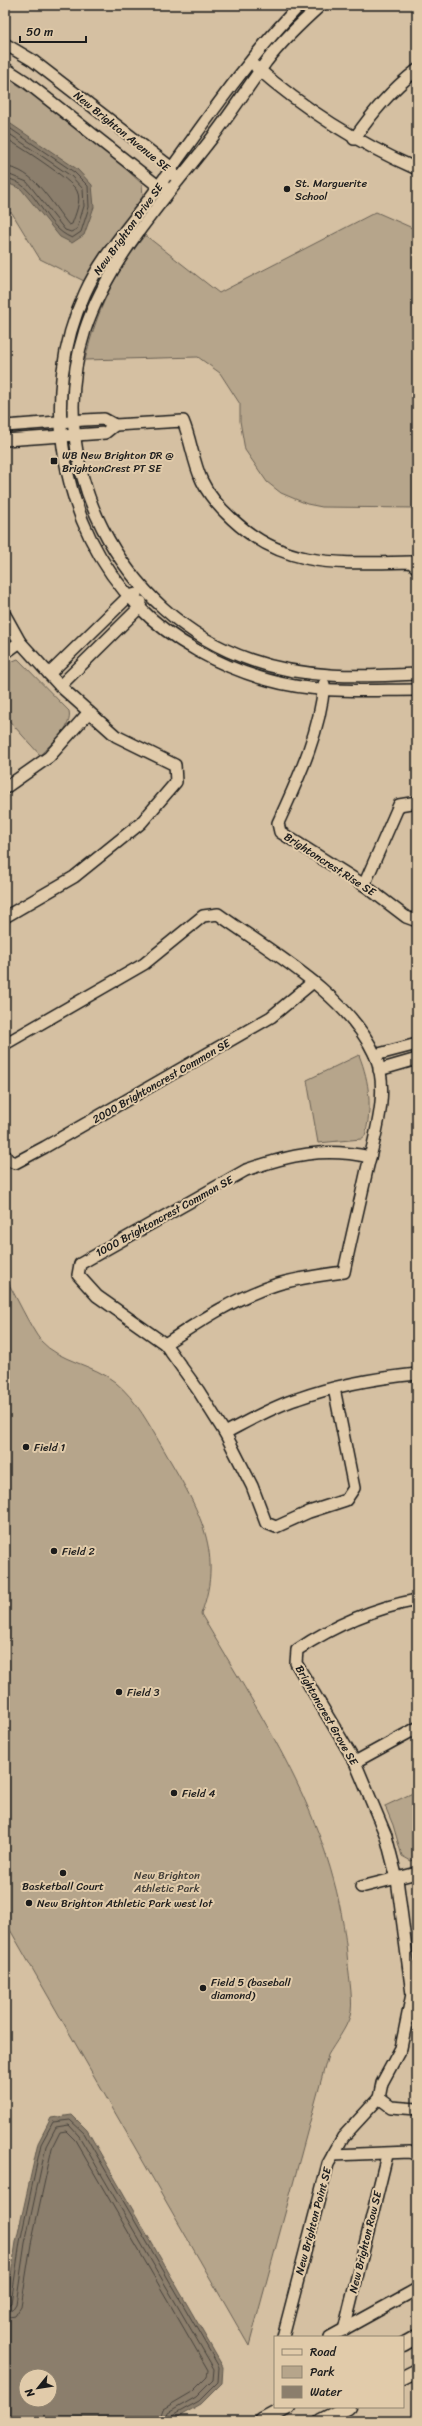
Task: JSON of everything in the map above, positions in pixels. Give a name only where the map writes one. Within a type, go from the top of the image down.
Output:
[{"type":"main road","points":[[404,2344],[417,2337]]},
{"type":"main road","points":[[404,2378],[417,2371]]},
{"type":"main road","points":[[262,2421],[286,2408]]},
{"type":"main road","points":[[321,2421],[346,2408]]},
{"type":"street","name":"New Brighton Drive SE","points":[[300,5],[249,62],[105,258],[84,295],[63,364],[60,422],[64,455],[82,518],[96,548],[139,608],[188,645],[219,662],[266,680],[296,687],[323,690],[417,690]]},
{"type":"street","name":"New Brighton Drive SE","points":[[321,5],[288,38],[260,71],[176,185],[117,261],[96,301],[85,332],[77,364],[74,420],[75,437],[84,484],[95,514],[121,560],[144,591],[180,622],[224,649],[272,667],[324,675],[417,674]]},
{"type":"street","name":"New Brighton Avenue SE","points":[[5,44],[32,60],[172,168],[176,185],[158,186],[25,81],[5,68]]},
{"type":"street","points":[[249,62],[354,139],[417,169]]},
{"type":"street","points":[[354,139],[377,107],[397,86],[417,70]]},
{"type":"street","points":[[5,426],[104,419],[115,425],[183,421],[191,454],[202,482],[217,505],[260,541],[310,561],[342,563],[412,562],[417,568]]},
{"type":"street","points":[[5,440],[75,437],[105,433],[115,425]]},
{"type":"street","points":[[49,674],[129,596],[144,591]]},
{"type":"street","points":[[60,686],[139,608],[144,591]]},
{"type":"street","points":[[5,615],[20,642],[60,686],[116,736],[175,766],[176,782],[141,823],[74,877],[5,917]]},
{"type":"street","points":[[5,653],[20,642]]},
{"type":"street","name":"Brightoncrest Rise SE","points":[[324,675],[321,708],[312,741],[278,823],[280,832],[364,885],[406,916],[417,921]]},
{"type":"street","points":[[5,788],[49,757],[89,712]]},
{"type":"street","points":[[364,885],[399,805],[417,802]]},
{"type":"street","points":[[5,1044],[144,964],[203,916],[218,914],[313,982],[354,1021],[375,1055],[379,1070],[378,1129],[370,1157],[344,1272],[276,1285],[250,1294],[215,1311],[165,1344]]},
{"type":"street","name":"2000 Brightoncrest Common SE","points":[[5,1155],[8,1160],[15,1163],[45,1147],[271,1017],[313,982]]},
{"type":"street","points":[[375,1055],[417,1044]]},
{"type":"street","points":[[379,1070],[417,1059]]},
{"type":"street","name":"1000 Brightoncrest Common SE","points":[[334,1388],[354,1488],[346,1500],[308,1512],[276,1527],[266,1523],[252,1486],[225,1433],[198,1390],[165,1344],[97,1296],[78,1274],[80,1264],[246,1170],[272,1161],[311,1153],[343,1151],[370,1157]]},
{"type":"street","points":[[225,1433],[296,1399],[360,1381],[417,1374]]},
{"type":"street","name":"Brightoncrest Grove SE","points":[[379,2098],[382,2083],[400,2048],[415,1994],[397,1879],[386,1836],[355,1762],[296,1662],[297,1650],[317,1637],[365,1614],[417,1600]]},
{"type":"street","points":[[355,1762],[417,1728]]},
{"type":"street","points":[[361,1887],[417,1873]]},
{"type":"street","points":[[379,2098],[391,2107],[417,2109]]},
{"type":"street","name":"New Brighton Point SE","points":[[283,2336],[328,2164],[342,2137],[379,2098]]},
{"type":"street","points":[[333,2155],[410,2152],[417,2155]]},
{"type":"street","name":"New Brighton Row SE","points":[[344,2330],[387,2154]]},
{"type":"street","points":[[332,2336],[417,2289]]},
{"type":"green space","points":[[5,76],[50,107],[112,156],[142,184],[143,196],[138,206],[86,282],[40,259],[12,213],[5,211]]},
{"type":"green space","points":[[376,212],[417,230],[417,508],[322,507],[307,504],[281,493],[267,482],[245,450],[240,421],[240,404],[220,373],[198,357],[85,360],[95,325],[115,279],[145,235],[219,293]]},
{"type":"green space","points":[[18,659],[69,711],[68,723],[60,735],[40,755],[5,716],[5,664]]},
{"type":"green space","points":[[359,1055],[366,1076],[369,1096],[369,1115],[365,1136],[361,1139],[318,1143],[307,1080]]},
{"type":"green space","name":"New Brighton Athletic Park","points":[[5,1277],[27,1319],[41,1341],[57,1354],[97,1371],[115,1382],[123,1389],[148,1422],[176,1470],[204,1528],[208,1548],[210,1569],[208,1591],[201,1614],[251,1698],[296,1781],[315,1824],[330,1868],[342,1915],[351,1991],[352,2005],[350,2016],[346,2026],[328,2055],[249,2346],[5,1921]]},
{"type":"green space","points":[[417,1791],[417,1859],[411,1861],[402,1856],[393,1825],[385,1806]]},
{"type":"water","points":[[5,120],[77,169],[92,185],[94,207],[84,235],[72,243],[60,237],[21,189],[5,182]]},
{"type":"water","points":[[72,2115],[87,2130],[223,2367],[222,2383],[201,2404],[171,2421],[5,2421],[5,2315],[16,2242],[38,2143],[51,2118]]},
{"type":"place","name":"St. Marguerite School","points":[[287,189]]},
{"type":"place","name":"WB New Brighton DR @ BrightonCrest PT SE","points":[[54,461]]},
{"type":"place","name":"Field 1","points":[[26,1447]]},
{"type":"place","name":"Field 2","points":[[54,1551]]},
{"type":"place","name":"Field 3","points":[[119,1692]]},
{"type":"place","name":"Field 4","points":[[174,1793]]},
{"type":"place","name":"Basketball Court","points":[[63,1873]]},
{"type":"place","name":"New Brighton Athletic Park west lot","points":[[29,1903]]},
{"type":"place","name":"Field 5 (baseball diamond)","points":[[203,1988]]}]
